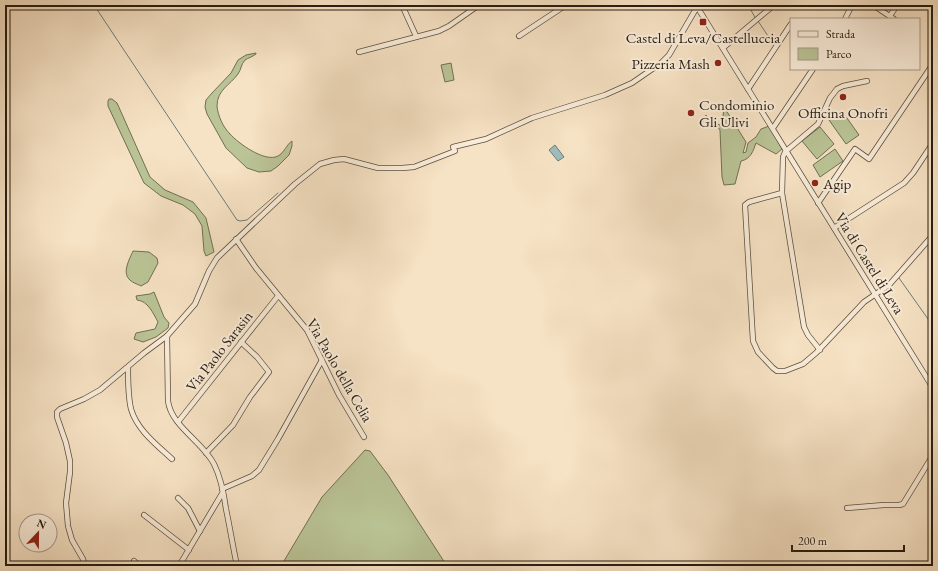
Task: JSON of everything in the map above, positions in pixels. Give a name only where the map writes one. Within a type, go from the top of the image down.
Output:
[{"type":"street","points":[[402,5],[416,36]]},
{"type":"street","points":[[360,52],[444,29],[479,5]]},
{"type":"street","points":[[519,36],[566,5]]},
{"type":"street","points":[[723,48],[774,5]]},
{"type":"street","points":[[846,18],[852,5]]},
{"type":"street","points":[[873,5],[893,18]]},
{"type":"street","points":[[890,16],[897,5]]},
{"type":"street","points":[[85,566],[72,540],[68,526],[66,503],[70,465],[67,447],[57,413],[60,409],[84,399],[100,390],[167,336],[195,304],[215,261],[236,239],[295,184],[314,168],[327,161],[344,159],[383,168],[414,166],[455,151],[453,147],[486,139],[532,118],[605,95],[627,86],[661,62],[668,55],[697,6]]},
{"type":"street","name":"Via di Castel di Leva","points":[[697,6],[933,388]]},
{"type":"street","points":[[748,89],[790,26]]},
{"type":"street","points":[[818,203],[855,149],[869,159],[933,64]]},
{"type":"street","points":[[773,128],[812,70]]},
{"type":"street","points":[[820,350],[806,332],[803,322],[782,193],[783,158],[787,151],[819,123],[830,98],[837,89],[843,86],[867,81]]},
{"type":"street","points":[[834,228],[907,180],[933,143]]},
{"type":"street","points":[[782,193],[749,202],[745,205],[754,344],[756,350],[762,357],[775,370],[781,372],[798,366],[820,350],[862,304],[889,285],[933,235]]},
{"type":"street","name":"Via Paolo della Celia","points":[[236,239],[256,268],[307,330],[342,400],[364,437]]},
{"type":"street","name":"Via Paolo Sarasin","points":[[178,422],[278,296]]},
{"type":"street","points":[[167,336],[168,403],[178,422],[206,453],[216,467],[223,491],[237,566]]},
{"type":"street","points":[[206,453],[233,425],[250,397],[269,372],[242,342]]},
{"type":"street","points":[[179,566],[223,491],[252,476],[258,470],[278,439],[322,360]]},
{"type":"street","points":[[128,368],[130,406],[136,421],[172,460]]},
{"type":"street","points":[[847,508],[903,504],[933,455]]},
{"type":"street","points":[[178,498],[187,506],[200,531]]},
{"type":"street","points":[[144,515],[189,550]]},
{"type":"street","points":[[134,561],[140,566]]},
{"type":"green space","points":[[256,53],[245,60],[238,74],[219,96],[217,106],[218,114],[227,131],[252,151],[266,157],[278,156],[292,141],[289,155],[278,166],[271,171],[259,172],[247,168],[226,148],[207,114],[205,107],[206,100],[231,73],[238,60],[246,55]]},
{"type":"green space","points":[[451,63],[454,80],[445,82],[441,65]]},
{"type":"green space","points":[[109,99],[112,99],[117,103],[150,177],[165,190],[193,202],[206,218],[214,252],[206,256],[204,251],[202,226],[195,214],[183,205],[161,196],[144,183],[108,106]]},
{"type":"green space","points":[[724,107],[746,142],[743,153],[746,152],[748,143],[756,137],[761,129],[769,126],[782,149],[776,154],[756,143],[753,152],[749,157],[741,161],[735,184],[724,185],[722,177],[720,130],[717,126],[703,121],[706,115],[709,120],[722,126]]},
{"type":"green space","points":[[842,111],[859,135],[846,144],[829,120]]},
{"type":"green space","points":[[820,127],[834,144],[817,159],[802,141]]},
{"type":"green space","points":[[835,149],[843,161],[820,177],[813,165]]},
{"type":"green space","points":[[133,251],[149,252],[157,258],[158,263],[148,282],[141,286],[130,280],[126,273],[127,265]]},
{"type":"green space","points":[[154,292],[164,317],[169,323],[168,328],[156,337],[143,342],[134,339],[136,333],[155,329],[158,322],[150,308],[141,301],[137,300],[136,296]]},
{"type":"green space","points":[[365,450],[370,451],[388,475],[447,566],[281,566],[322,497]]},
{"type":"water","points":[[555,145],[564,157],[558,161],[549,150]]},
{"type":"waterway","points":[[94,5],[237,220],[247,220],[278,193]]},
{"type":"waterway","points":[[748,5],[756,19]]},
{"type":"waterway","points":[[758,21],[774,45]]},
{"type":"waterway","points":[[899,278],[933,326]]},
{"type":"waterway","points":[[5,431],[8,442],[5,448]]},
{"type":"place","name":"Castel di Leva/Castelluccia","points":[[703,22]]},
{"type":"place","name":"Pizzeria Mash","points":[[718,63]]},
{"type":"place","name":"Officina Onofri","points":[[843,97]]},
{"type":"place","name":"Condominio Gli Ulivi","points":[[691,113]]},
{"type":"place","name":"Agip","points":[[815,183]]}]
